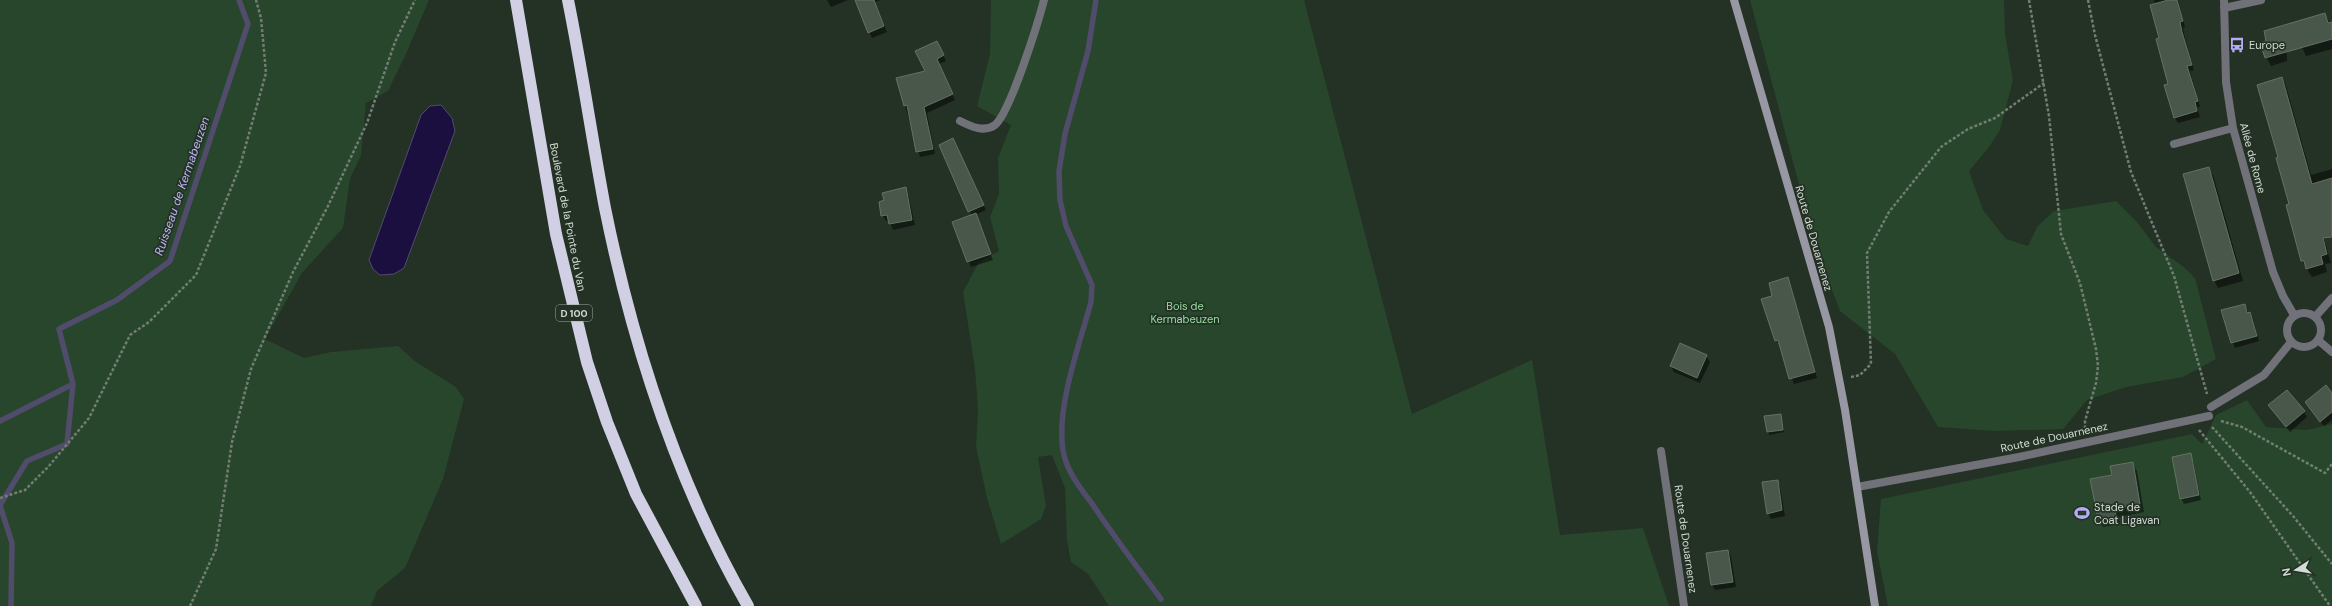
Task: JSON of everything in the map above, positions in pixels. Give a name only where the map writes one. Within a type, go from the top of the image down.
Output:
[{"type":"highway","name":"Boulevard de la Pointe du Van","points":[[516,0],[556,234],[587,362],[607,422],[636,494],[696,606]]},
{"type":"highway","points":[[568,0],[605,208],[640,349],[674,454],[701,518],[748,606]]},
{"type":"main road","name":"Route de Douarnenez","points":[[1734,0],[1825,313],[1840,380],[1875,606]]},
{"type":"street","points":[[960,121],[984,129],[996,124],[1007,106],[1044,0]]},
{"type":"street","points":[[2224,4],[2260,0]]},
{"type":"street","name":"Allée de Rome","points":[[2224,4],[2226,82],[2233,128],[2273,272],[2282,296],[2294,315]]},
{"type":"street","points":[[2174,144],[2233,128]]},
{"type":"street","points":[[2315,317],[2332,298]]},
{"type":"street","points":[[2291,342],[2286,328],[2294,315],[2305,312],[2315,317],[2320,325],[2318,340]]},
{"type":"street","points":[[2291,342],[2305,347],[2318,340]]},
{"type":"street","points":[[2318,340],[2332,352]]},
{"type":"street","points":[[2211,407],[2264,375],[2291,342]]},
{"type":"street","name":"Route de Douarnenez","points":[[1856,487],[2019,457],[2193,420],[2210,419]]},
{"type":"street","name":"Route de Douarnenez","points":[[1661,451],[1684,606]]},
{"type":"path","points":[[0,498],[25,490],[49,466],[89,418],[130,335],[149,322],[196,275],[240,166],[266,73],[261,18],[256,0]]},
{"type":"path","points":[[190,606],[216,549],[232,442],[251,369],[293,272],[328,206],[367,123],[395,42],[415,0]]},
{"type":"path","points":[[2030,0],[2044,83],[2061,234],[2080,283],[2096,349],[2098,366],[2096,383],[2085,422],[2089,442]]},
{"type":"path","points":[[2088,0],[2095,35],[2131,172],[2174,276],[2211,407]]},
{"type":"path","points":[[1840,380],[1860,375],[1871,364],[1867,253],[1889,212],[1941,148],[1968,129],[1995,118],[2044,83]]},
{"type":"path","points":[[2332,464],[2325,472],[2242,427],[2226,421],[2210,419],[2213,429],[2293,516],[2332,564]]},
{"type":"path","points":[[2193,420],[2196,428],[2262,509],[2330,606]]},
{"type":"green space","points":[[0,0],[429,0],[406,54],[388,91],[366,103],[361,155],[350,179],[343,228],[302,273],[265,339],[304,358],[331,352],[398,346],[416,362],[456,387],[464,399],[443,479],[405,568],[377,591],[371,606],[0,606]]},
{"type":"green space","name":"Bois de Kermabeuzen","points":[[991,0],[1304,0],[1412,414],[1532,360],[1560,535],[1643,528],[1669,606],[1109,606],[1088,574],[1071,562],[1067,541],[1065,488],[1052,455],[1038,457],[1046,506],[1041,519],[1001,544],[987,498],[976,447],[978,410],[975,369],[963,292],[979,262],[999,251],[990,217],[999,194],[998,158],[1011,125],[977,106],[990,54]]},
{"type":"green space","points":[[1750,0],[2004,0],[2005,34],[2013,80],[2000,130],[1989,147],[1969,171],[1983,210],[2006,239],[2028,246],[2037,227],[2054,211],[2116,201],[2137,222],[2156,247],[2184,267],[2195,278],[2216,359],[2183,377],[2126,387],[2087,400],[2063,429],[1994,431],[1938,427],[1895,354],[1840,311],[1815,245]]},
{"type":"green space","name":"Stade de Coat Ligavan","points":[[2247,400],[2266,427],[2307,430],[2332,424],[2332,606],[1888,606],[1877,551],[1881,499],[2192,434],[2202,444],[2216,415]]},
{"type":"shaded area","points":[[441,105],[452,118],[455,131],[404,268],[394,274],[380,275],[373,269],[369,260],[421,115],[430,106]]},
{"type":"building","points":[[855,0],[874,0],[884,26],[868,33]]},
{"type":"building","points":[[2168,0],[2177,0],[2183,21],[2180,22],[2182,32],[2192,65],[2187,66],[2198,101],[2195,102],[2197,111],[2174,118],[2164,85],[2168,84],[2156,39],[2159,38],[2150,5]]},
{"type":"building","points":[[2325,13],[2328,23],[2332,22],[2332,39],[2265,58],[2260,43],[2266,41],[2264,31]]},
{"type":"building","points":[[937,41],[944,55],[937,59],[953,94],[924,107],[933,149],[916,152],[907,105],[904,106],[896,78],[925,71],[915,51]]},
{"type":"building","points":[[2282,77],[2312,184],[2332,178],[2332,237],[2323,238],[2327,254],[2321,256],[2323,264],[2306,269],[2304,261],[2301,261],[2286,205],[2289,204],[2276,158],[2278,157],[2257,85]]},
{"type":"building","points":[[953,138],[984,205],[968,212],[939,145]]},
{"type":"building","points":[[2209,167],[2239,273],[2213,281],[2183,174]]},
{"type":"building","points":[[906,187],[912,220],[889,224],[887,215],[881,216],[879,202],[884,200],[882,193]]},
{"type":"building","points":[[976,213],[991,254],[967,262],[952,222]]},
{"type":"building","points":[[1788,277],[1815,372],[1789,379],[1778,340],[1775,341],[1761,299],[1772,296],[1769,283]]},
{"type":"building","points":[[2245,304],[2247,313],[2250,312],[2257,336],[2231,343],[2221,310]]},
{"type":"building","points":[[1680,343],[1707,355],[1697,378],[1670,366]]},
{"type":"building","points":[[2326,385],[2332,393],[2332,412],[2320,422],[2305,402]]},
{"type":"building","points":[[2287,390],[2305,411],[2286,427],[2268,405]]},
{"type":"building","points":[[1781,414],[1783,430],[1767,432],[1764,416]]},
{"type":"building","points":[[2191,453],[2199,495],[2180,499],[2172,457]]},
{"type":"building","points":[[2133,462],[2140,504],[2115,509],[2116,516],[2098,519],[2090,479],[2112,475],[2110,466]]},
{"type":"building","points":[[1778,480],[1782,510],[1767,514],[1762,482]]},
{"type":"building","points":[[1728,550],[1733,582],[1711,585],[1706,553]]},
{"type":"waterway","name":"Ruisseau de Kermabeuzen","points":[[0,505],[27,461],[67,444],[73,384],[59,329],[117,300],[170,261],[248,24],[239,0]]},
{"type":"waterway","points":[[1096,0],[1088,51],[1065,134],[1059,171],[1060,200],[1066,226],[1092,285],[1091,302],[1075,356],[1066,395],[1063,414],[1063,450],[1067,465],[1079,486],[1161,599]]},
{"type":"waterway","points":[[0,421],[73,384]]},
{"type":"waterway","name":"Ruisseau de Kermabeuzen","points":[[0,505],[12,543],[11,606]]},
{"type":"place","name":"Europe","points":[[2237,45]]},
{"type":"place","name":"Stade de Coat Ligavan","points":[[2082,513]]}]
